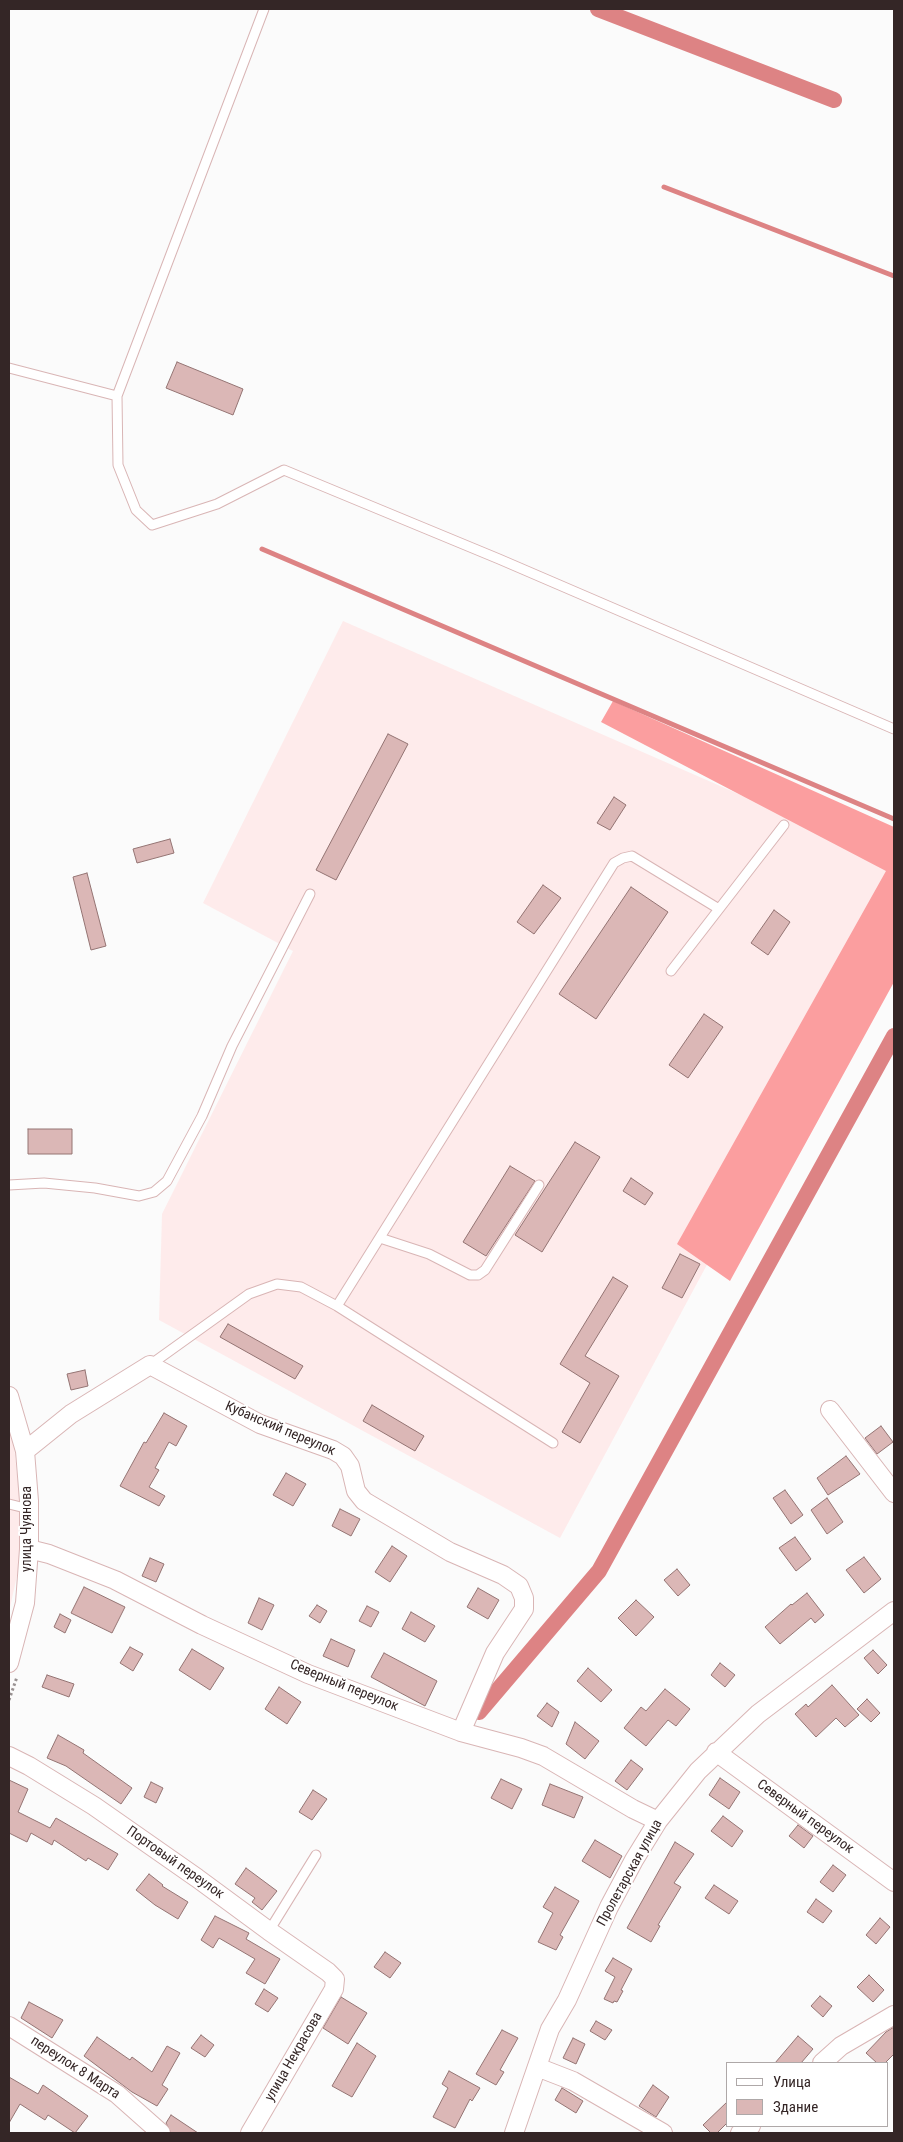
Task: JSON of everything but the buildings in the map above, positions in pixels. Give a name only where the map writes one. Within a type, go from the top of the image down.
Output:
[{"type":"street","points":[[26,1451],[71,1414],[150,1366]]},
{"type":"street","name":"Кубанский переулок","points":[[150,1366],[260,1424],[333,1450],[343,1456],[350,1466],[356,1491],[364,1501],[450,1552],[503,1575],[519,1586],[524,1598],[524,1608],[495,1653],[461,1732]]},
{"type":"street","name":"улица Чуянова","points":[[9,1396],[26,1451],[29,1509],[29,1549],[25,1603],[9,1663]]},
{"type":"street","points":[[830,1410],[894,1494]]},
{"type":"street","name":"Северный переулок","points":[[29,1549],[48,1554],[115,1580],[202,1625],[308,1674],[461,1732],[542,1756],[632,1809],[658,1821]]},
{"type":"street","name":"Пролетарская улица","points":[[514,2133],[550,2029],[567,2000],[609,1907],[658,1821],[716,1752],[758,1714],[894,1611]]},
{"type":"street","name":"Северный переулок","points":[[716,1752],[894,1882]]},
{"type":"street","name":"Портовый переулок","points":[[9,1756],[30,1766],[94,1806],[328,1972],[335,1979]]},
{"type":"street","name":"улица Некрасова","points":[[250,2133],[334,1989],[335,1979]]},
{"type":"street","points":[[823,2062],[841,2046],[894,2014]]},
{"type":"street","name":"переулок 8 Марта","points":[[9,2026],[117,2094],[161,2133]]},
{"type":"street","points":[[537,2067],[573,2081],[663,2133]]},
{"type":"lane","points":[[264,9],[117,396],[118,465],[136,510],[152,525],[217,504],[284,470],[498,559],[894,729]]},
{"type":"lane","points":[[9,368],[117,396]]},
{"type":"lane","points":[[672,971],[784,825]]},
{"type":"lane","points":[[337,1306],[614,863],[632,856],[719,910]]},
{"type":"lane","points":[[9,1185],[44,1182],[139,1196],[154,1192],[167,1181],[202,1116],[232,1046],[310,894]]},
{"type":"lane","points":[[380,1238],[429,1254],[470,1275],[478,1276],[485,1270],[539,1185]]},
{"type":"lane","points":[[150,1366],[249,1294],[276,1284],[301,1287],[337,1306],[553,1444]]},
{"type":"lane","points":[[9,1504],[29,1509]]},
{"type":"lane","points":[[269,1931],[316,1855]]},
{"type":"shaded area","points":[[343,621],[894,862],[894,917],[560,1538],[159,1320],[162,1214],[293,951],[203,903]]},
{"type":"shaded area","points":[[613,701],[894,827],[894,982],[730,1281],[677,1244],[886,871],[601,722]]},
{"type":"shaded area","points":[[9,1420],[12,1427],[22,1522],[18,1571],[9,1612]]},
{"type":"waterway","points":[[598,9],[834,100]]},
{"type":"waterway","points":[[664,187],[894,276]]},
{"type":"waterway","points":[[262,549],[894,819]]},
{"type":"waterway","points":[[479,1712],[599,1571],[894,1036]]}]
